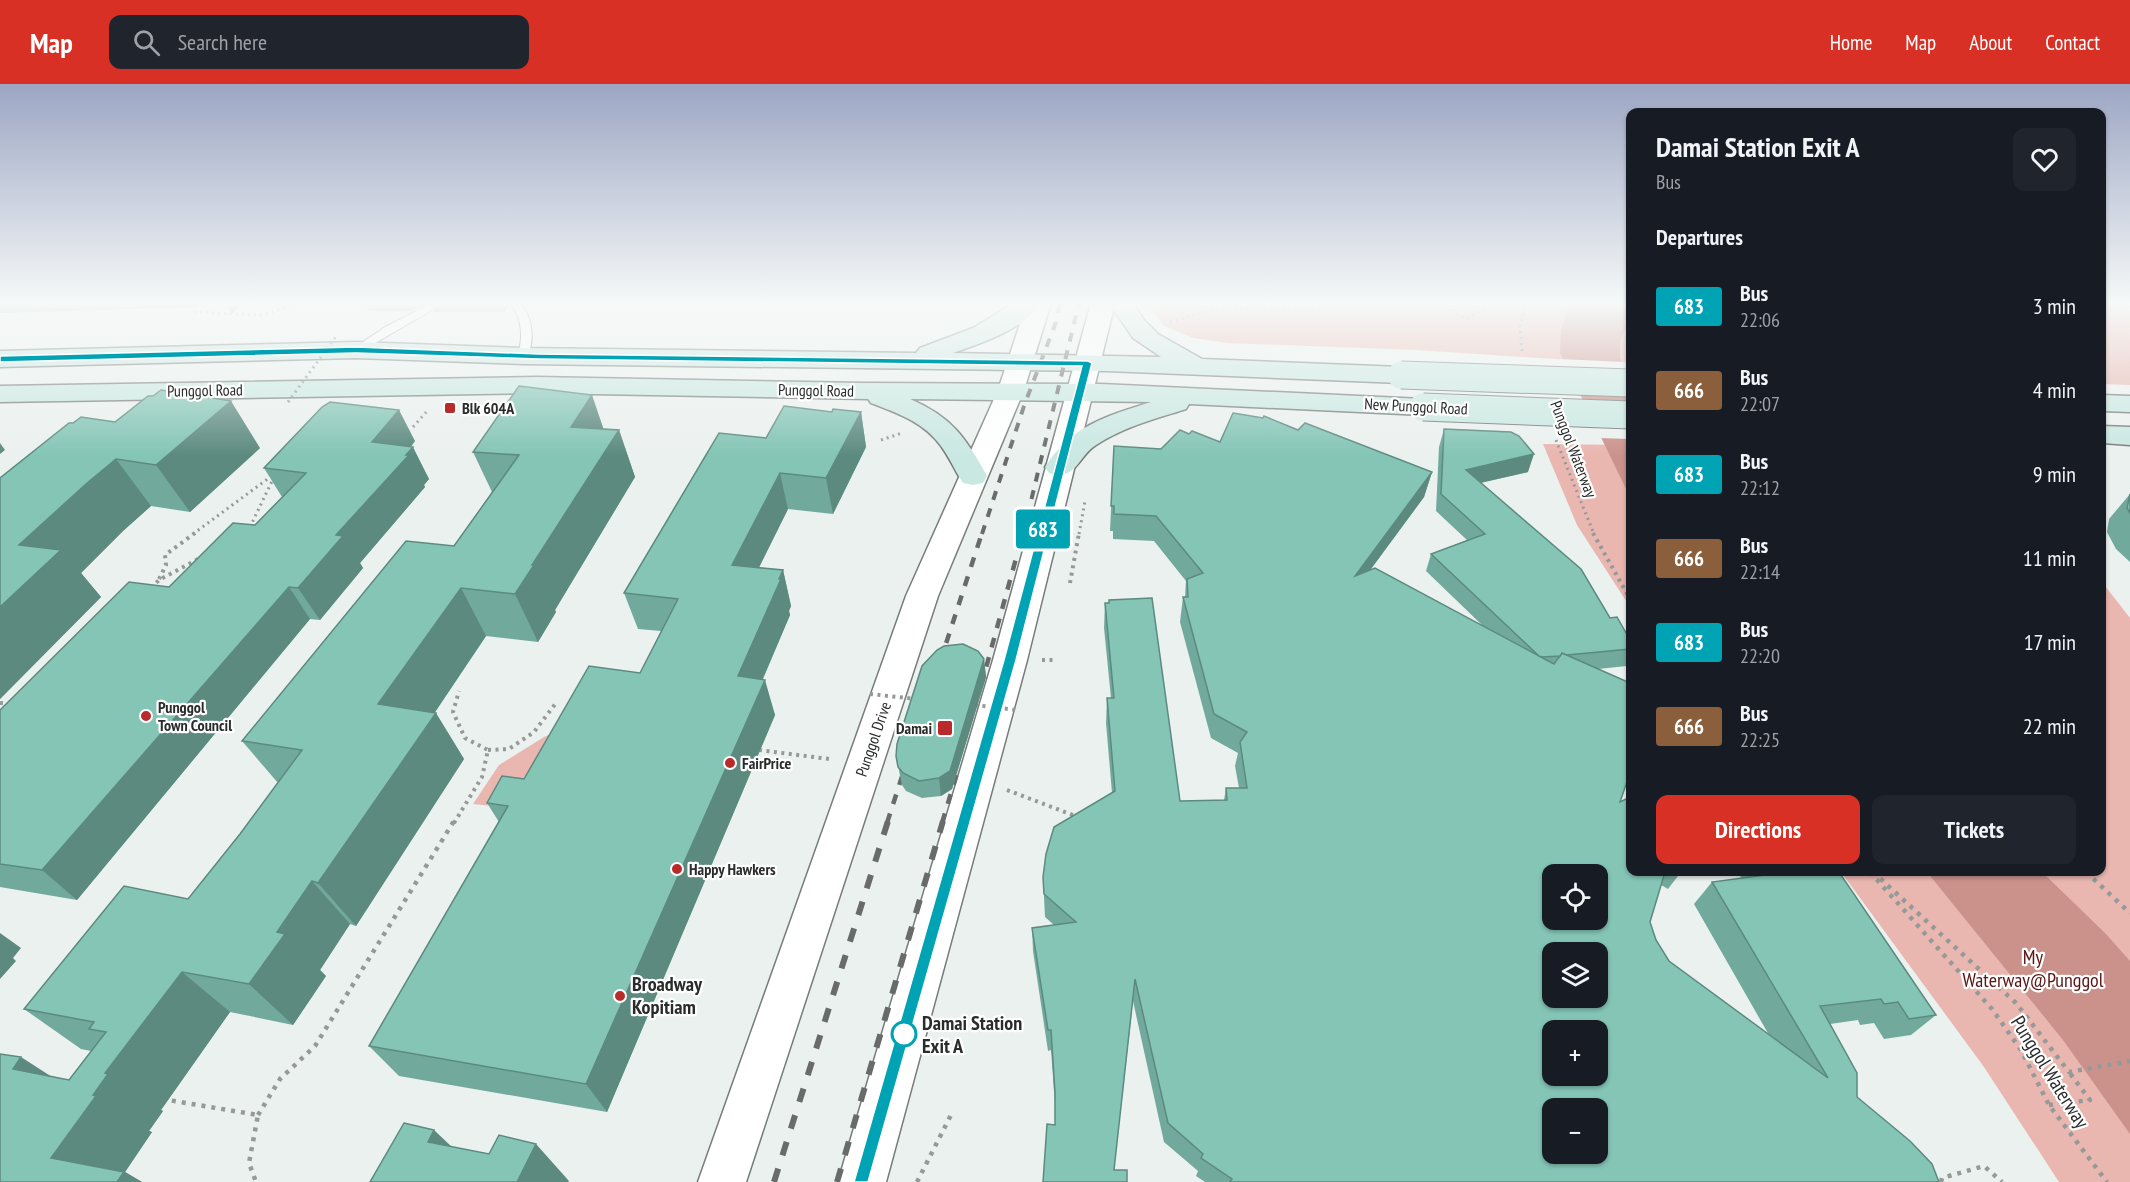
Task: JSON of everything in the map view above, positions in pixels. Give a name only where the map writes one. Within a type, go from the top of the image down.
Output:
[{"type":"main road","name":"Punggol Road","points":[[0,359],[103,354]]},
{"type":"main road","name":"Punggol Road","points":[[499,354],[1088,363],[1206,369]]},
{"type":"main road","points":[[902,362],[925,354]]},
{"type":"main road","points":[[1175,354],[1206,369]]},
{"type":"main road","name":"New Punggol Road","points":[[1206,369],[1626,383]]},
{"type":"main road","name":"Punggol Road","points":[[0,394],[537,385],[864,391],[1081,391],[1201,396]]},
{"type":"main road","points":[[864,391],[921,413],[938,424],[946,431],[973,476]]},
{"type":"main road","points":[[1059,467],[1083,440],[1110,424],[1201,396]]},
{"type":"main road","name":"New Punggol Road","points":[[1201,396],[1626,416]]},
{"type":"main road","points":[[2106,402],[2130,404]]},
{"type":"main road","points":[[2106,435],[2130,436]]},
{"type":"street","name":"Punggol Drive","points":[[722,1182],[922,596],[1011,390],[1022,354]]},
{"type":"street","points":[[862,1182],[1010,660],[1090,354]]},
{"type":"path","points":[[288,402],[335,354]]},
{"type":"path","points":[[413,427],[430,409]]},
{"type":"path","name":"Punggol Waterway","points":[[1552,430],[1590,527],[1626,592]]},
{"type":"path","points":[[881,440],[899,433]]},
{"type":"path","points":[[143,597],[159,580],[166,565],[165,555],[276,473],[244,537]]},
{"type":"path","points":[[1070,583],[1086,490]]},
{"type":"path","points":[[159,580],[206,555]]},
{"type":"path","points":[[459,691],[453,712],[465,738],[488,750],[509,749],[534,732],[556,703]]},
{"type":"path","points":[[870,694],[926,700]]},
{"type":"path","points":[[0,703],[12,705],[6,711]]},
{"type":"path","points":[[972,705],[1017,710]]},
{"type":"path","points":[[256,1182],[249,1163],[258,1115],[279,1080],[315,1046],[482,777],[488,750]]},
{"type":"path","points":[[759,750],[829,759]]},
{"type":"path","points":[[999,787],[1074,814],[1082,820]]},
{"type":"path","name":"Punggol Waterway","points":[[1876,876],[1992,1009],[2021,1050],[2049,1105],[2107,1182]]},
{"type":"path","points":[[1878,876],[1888,882],[2016,1003],[2090,1100],[2049,1105]]},
{"type":"path","points":[[2090,876],[2130,913]]},
{"type":"path","points":[[2069,1072],[2130,1061]]},
{"type":"path","points":[[159,1099],[258,1115]]},
{"type":"path","points":[[917,1182],[953,1111]]},
{"type":"path","points":[[1941,1182],[1942,1178],[1984,1166],[2002,1182]]},
{"type":"green space","points":[[1482,354],[1626,354],[1626,364]]},
{"type":"green space","points":[[2106,354],[2130,354],[2130,385],[2106,384]]},
{"type":"green space","points":[[1543,444],[1626,445],[1626,601],[1577,525]]},
{"type":"green space","name":"My Waterway@Punggol","points":[[2106,587],[2130,618],[2130,1182],[2059,1182],[1984,1067],[1844,876],[2106,876]]},
{"type":"green space","points":[[563,729],[528,791],[493,806],[473,804],[499,765],[544,737]]},
{"type":"shaded area","points":[[1561,354],[1620,354],[1626,372],[1626,489]]},
{"type":"shaded area","points":[[1930,876],[2046,876],[2105,933],[2130,961],[2130,1134],[2063,1040]]},
{"type":"pier","points":[[1559,359],[1625,362],[1626,397],[1577,395]]},
{"type":"pier","points":[[1579,399],[1626,402],[1626,439],[1598,438]]},
{"type":"building","points":[[519,386],[592,395],[571,427],[619,430],[532,565],[534,565],[515,594],[461,588],[378,704],[436,713],[318,883],[312,881],[277,932],[285,934],[249,984],[182,972],[105,1073],[108,1074],[93,1095],[96,1096],[51,1158],[124,1172],[117,1182],[0,1182],[0,1054],[21,1057],[13,1069],[69,1080],[106,1032],[89,1029],[94,1022],[24,1009],[124,886],[188,899],[240,834],[302,750],[242,741],[406,541],[454,546],[519,455],[473,452]]},
{"type":"building","points":[[161,390],[231,401],[156,465],[116,459],[86,484],[19,545],[61,550],[0,607],[0,478],[69,423],[81,417],[115,422],[148,396],[153,396]]},
{"type":"building","points":[[330,402],[399,410],[372,442],[413,447],[406,455],[409,455],[336,535],[343,536],[298,588],[289,587],[42,870],[0,864],[0,710],[129,582],[169,587],[233,523],[255,525],[306,473],[264,468],[322,407]]},
{"type":"building","points":[[784,406],[832,412],[833,409],[861,412],[826,478],[780,473],[732,565],[783,570],[738,676],[765,680],[586,1084],[369,1046],[508,806],[487,803],[502,776],[524,779],[589,666],[640,673],[678,599],[624,593],[719,433],[766,438]]},
{"type":"building","points":[[1233,413],[1263,418],[1264,416],[1298,430],[1305,423],[1432,472],[1355,576],[1375,568],[1554,664],[1562,653],[1626,681],[1626,785],[1620,802],[1626,799],[1626,876],[1664,876],[1650,922],[1656,940],[1669,961],[1828,1078],[1712,882],[1757,876],[1842,876],[1936,1015],[1909,1019],[1898,1002],[1884,1004],[1881,999],[1820,1006],[1857,1073],[1857,1097],[1910,1141],[1932,1164],[1939,1182],[1230,1182],[1232,1179],[1201,1158],[1203,1154],[1168,1123],[1135,979],[1114,1170],[1127,1170],[1127,1182],[1043,1182],[1047,1124],[1055,1125],[1055,1093],[1051,1030],[1048,1030],[1032,928],[1076,922],[1044,894],[1043,877],[1046,854],[1054,827],[1115,791],[1107,698],[1114,698],[1105,603],[1109,603],[1109,600],[1152,598],[1180,801],[1227,800],[1226,788],[1247,788],[1240,742],[1247,732],[1214,714],[1183,597],[1188,597],[1187,579],[1203,573],[1156,516],[1114,514],[1114,506],[1111,506],[1114,446],[1161,449],[1180,430],[1189,434],[1192,431],[1220,442]]},
{"type":"building","points":[[1444,429],[1511,432],[1519,436],[1534,454],[1466,470],[1581,569],[1610,618],[1617,617],[1626,633],[1626,649],[1539,656],[1431,554],[1485,534],[1441,494]]},
{"type":"building","points":[[2130,494],[2130,513],[2127,508]]},
{"type":"building","name":"Damai","points":[[963,644],[978,651],[984,659],[950,771],[939,778],[919,781],[903,773],[898,767],[896,756],[897,744],[922,666],[944,646]]},
{"type":"building","points":[[404,1123],[434,1130],[428,1142],[489,1154],[499,1135],[536,1144],[517,1182],[370,1182]]},
{"type":"railway","points":[[982,534],[1024,406],[1044,354]]},
{"type":"railway","points":[[1023,534],[1067,354]]},
{"type":"railway","points":[[940,662],[982,533]]},
{"type":"railway","points":[[981,686],[1023,533]]},
{"type":"railway","points":[[887,823],[906,764]]},
{"type":"railway","points":[[942,823],[957,773]]},
{"type":"railway","points":[[774,1182],[888,821]]},
{"type":"railway","points":[[837,1182],[943,821]]},
{"type":"bus line","name":"683","points":[[0,359],[188,354]]},
{"type":"bus line","name":"683","points":[[467,354],[1088,363],[1010,660],[862,1182]]},
{"type":"place","name":"Blk 604A","points":[[450,408]]},
{"type":"place","name":"Punggol Town Council","points":[[146,716]]},
{"type":"place","name":"Damai","points":[[945,728]]},
{"type":"place","name":"FairPrice","points":[[730,763]]},
{"type":"place","name":"Happy Hawkers","points":[[677,869]]},
{"type":"place","name":"Broadway Kopitiam","points":[[620,996]]},
{"type":"place","name":"Damai Station Exit A","points":[[904,1034]]}]
